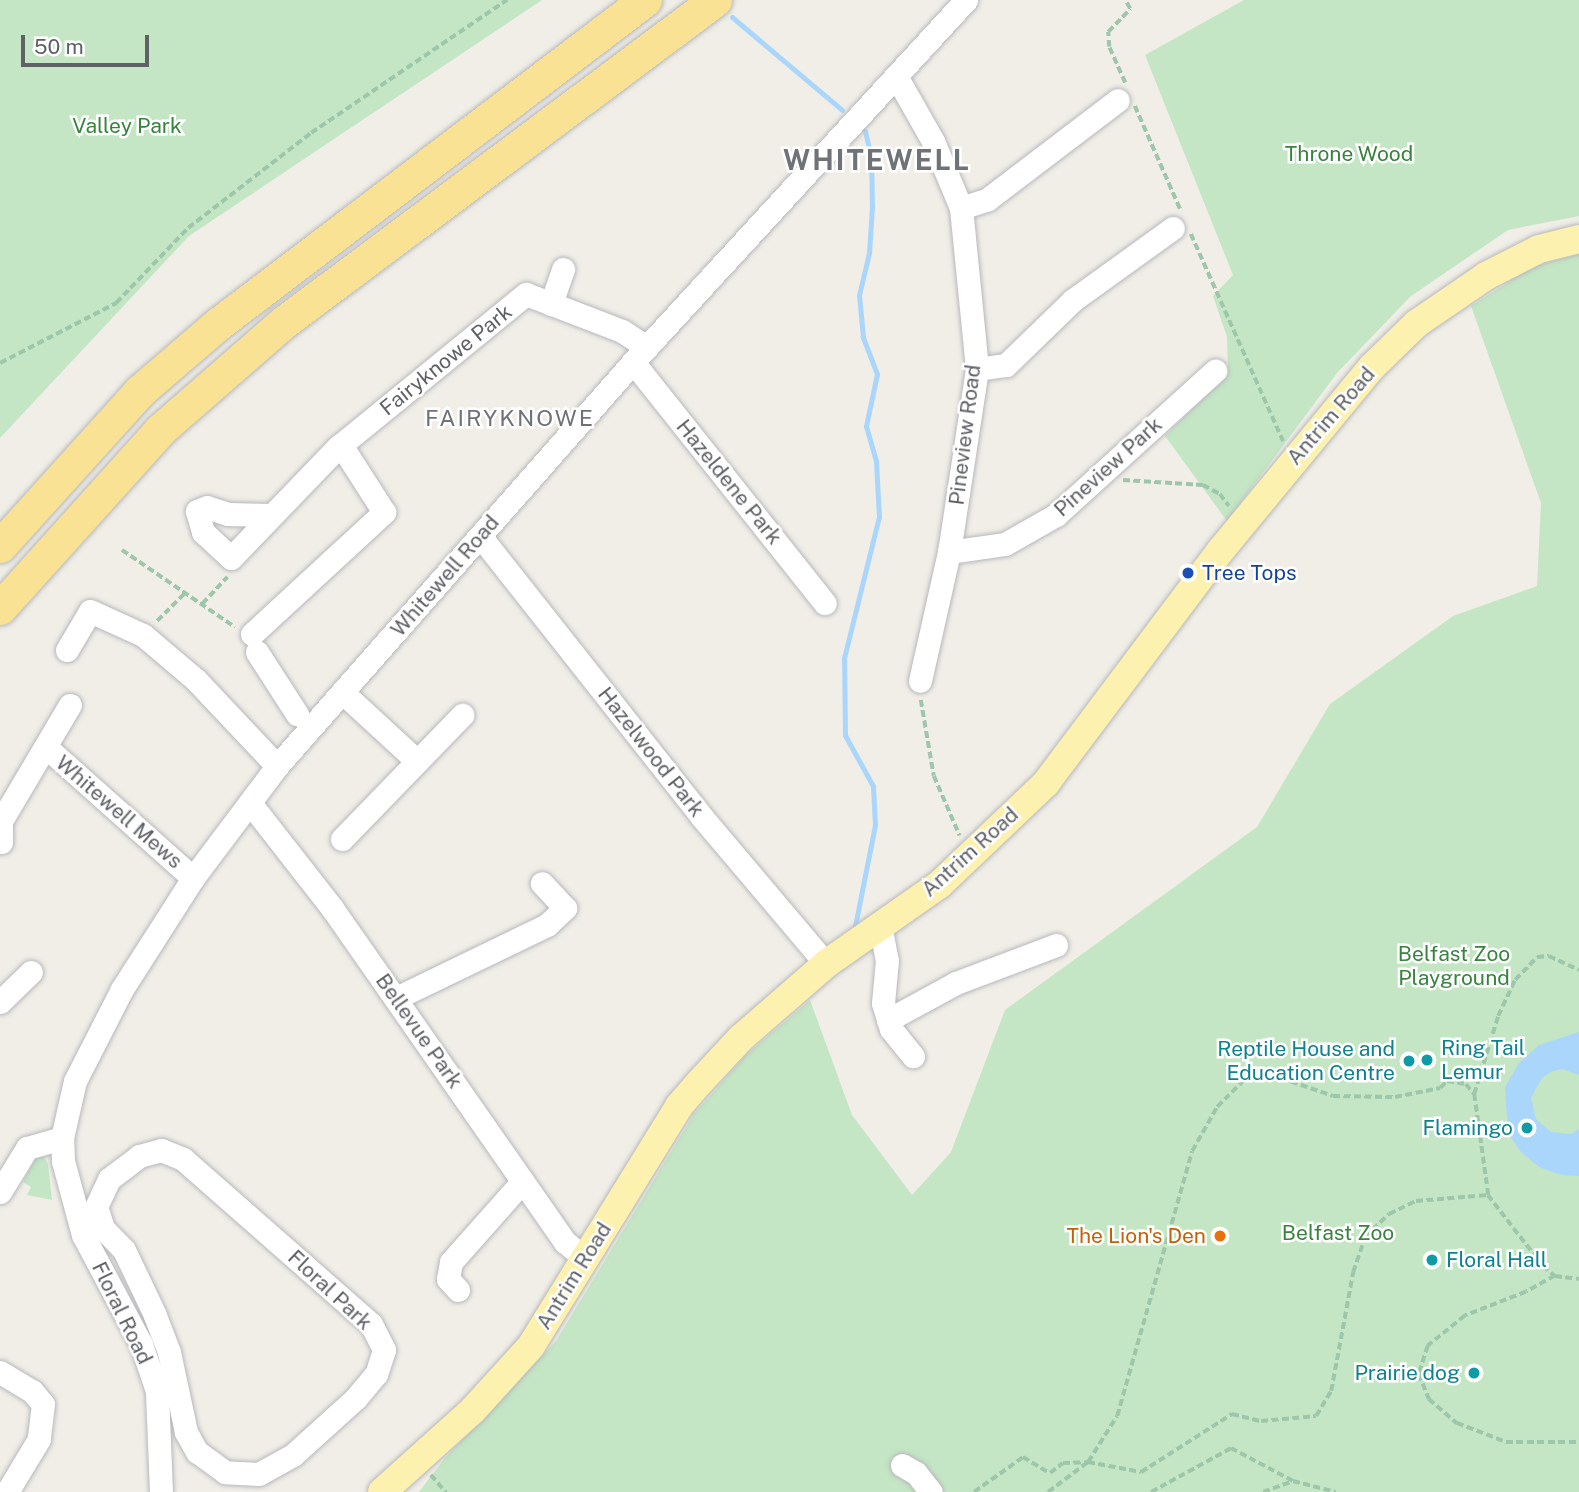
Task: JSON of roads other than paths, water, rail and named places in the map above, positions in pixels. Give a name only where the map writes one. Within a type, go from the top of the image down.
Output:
[{"type":"highway","points":[[0,546],[139,391],[218,324],[645,0]]},
{"type":"highway","points":[[0,608],[160,430],[284,323],[715,0]]},
{"type":"main road","name":"Antrim Road","points":[[382,1492],[502,1378],[530,1346],[679,1106],[741,1038],[826,964],[939,885],[1046,783],[1243,522],[1318,429],[1416,324],[1521,257],[1579,239]]},
{"type":"street","name":"Whitewell Road","points":[[62,1138],[68,1104],[86,1055],[122,989],[193,878],[277,766],[640,355],[966,0]]},
{"type":"street","name":"Pineview Road","points":[[896,76],[933,141],[961,208],[977,369],[949,552],[920,681]]},
{"type":"street","points":[[961,208],[988,199],[1118,100]]},
{"type":"street","points":[[977,369],[1006,365],[1073,300],[1173,228]]},
{"type":"street","points":[[551,304],[563,269]]},
{"type":"street","name":"Fairyknowe Park","points":[[270,515],[228,514],[207,508],[197,511],[203,531],[231,558],[341,445],[526,295],[622,331],[640,355]]},
{"type":"street","name":"Hazeldene Park","points":[[640,355],[825,603]]},
{"type":"street","name":"Pineview Park","points":[[949,552],[1004,544],[1056,516],[1215,371]]},
{"type":"street","points":[[297,714],[255,643],[384,512],[341,445]]},
{"type":"street","name":"Hazelwood Park","points":[[480,536],[701,816],[826,964]]},
{"type":"street","points":[[67,650],[90,611],[143,635],[196,681],[277,766]]},
{"type":"street","points":[[342,692],[416,760]]},
{"type":"street","points":[[7,841],[1,821],[71,705]]},
{"type":"street","points":[[342,839],[462,715]]},
{"type":"street","name":"Whitewell Mews","points":[[46,747],[193,878]]},
{"type":"street","name":"Bellevue Park","points":[[250,803],[396,998],[565,1242],[586,1259]]},
{"type":"street","points":[[396,998],[547,925],[565,908],[542,883]]},
{"type":"street","points":[[880,925],[887,960],[883,1003],[888,1020],[913,1056]]},
{"type":"street","points":[[888,1020],[956,983],[1056,945]]},
{"type":"street","points":[[0,1002],[31,972]]},
{"type":"street","points":[[3,1179],[27,1148],[62,1138]]},
{"type":"street","name":"Floral Road","points":[[62,1138],[71,1202],[141,1344],[157,1391],[161,1492]]},
{"type":"street","name":"Floral Park","points":[[161,1150],[183,1159],[371,1324],[384,1350],[376,1374],[356,1398],[293,1455],[259,1474],[225,1472],[197,1452],[186,1432],[169,1352],[136,1276],[124,1250],[103,1228],[96,1207],[109,1179],[139,1156],[161,1150]]},
{"type":"street","points":[[458,1290],[448,1279],[452,1262],[523,1181]]},
{"type":"street","points":[[112,1289],[136,1276]]},
{"type":"street","points":[[0,1372],[32,1391],[43,1404],[39,1439],[7,1492]]},
{"type":"street","points":[[902,1465],[916,1473],[931,1492]]},
{"type":"water","points":[[1579,1032],[1579,1075],[1562,1069],[1551,1072],[1542,1078],[1531,1098],[1536,1119],[1551,1132],[1571,1134],[1579,1129],[1579,1176],[1561,1175],[1539,1167],[1521,1152],[1508,1133],[1505,1087],[1519,1063],[1539,1045]]},
{"type":"waterway","points":[[732,17],[842,110]]},
{"type":"waterway","points":[[855,926],[875,825],[873,786],[845,735],[844,658],[879,517],[876,461],[866,426],[877,374],[863,337],[859,295],[869,253],[872,207],[871,157],[865,131]]},
{"type":"place","name":"Tree Tops","points":[[1188,573]]},
{"type":"place","name":"Ring Tail Lemur","points":[[1427,1060]]},
{"type":"place","name":"Reptile House and Education Centre","points":[[1409,1061]]},
{"type":"place","name":"Flamingo","points":[[1527,1128]]},
{"type":"place","name":"The Lion's Den","points":[[1220,1236]]},
{"type":"place","name":"Floral Hall","points":[[1432,1260]]},
{"type":"place","name":"Prairie dog","points":[[1474,1373]]},
{"type":"district","name":"WHITEWELL","points":[[877,160]]},
{"type":"district","name":"FAIRYKNOWE","points":[[510,418]]},
{"type":"park label","name":"Valley Park","points":[[127,126]]},
{"type":"park label","name":"Throne Wood","points":[[1349,154]]},
{"type":"park label","name":"Belfast Zoo Playground","points":[[1454,966]]},
{"type":"park label","name":"Belfast Zoo","points":[[1338,1233]]}]
